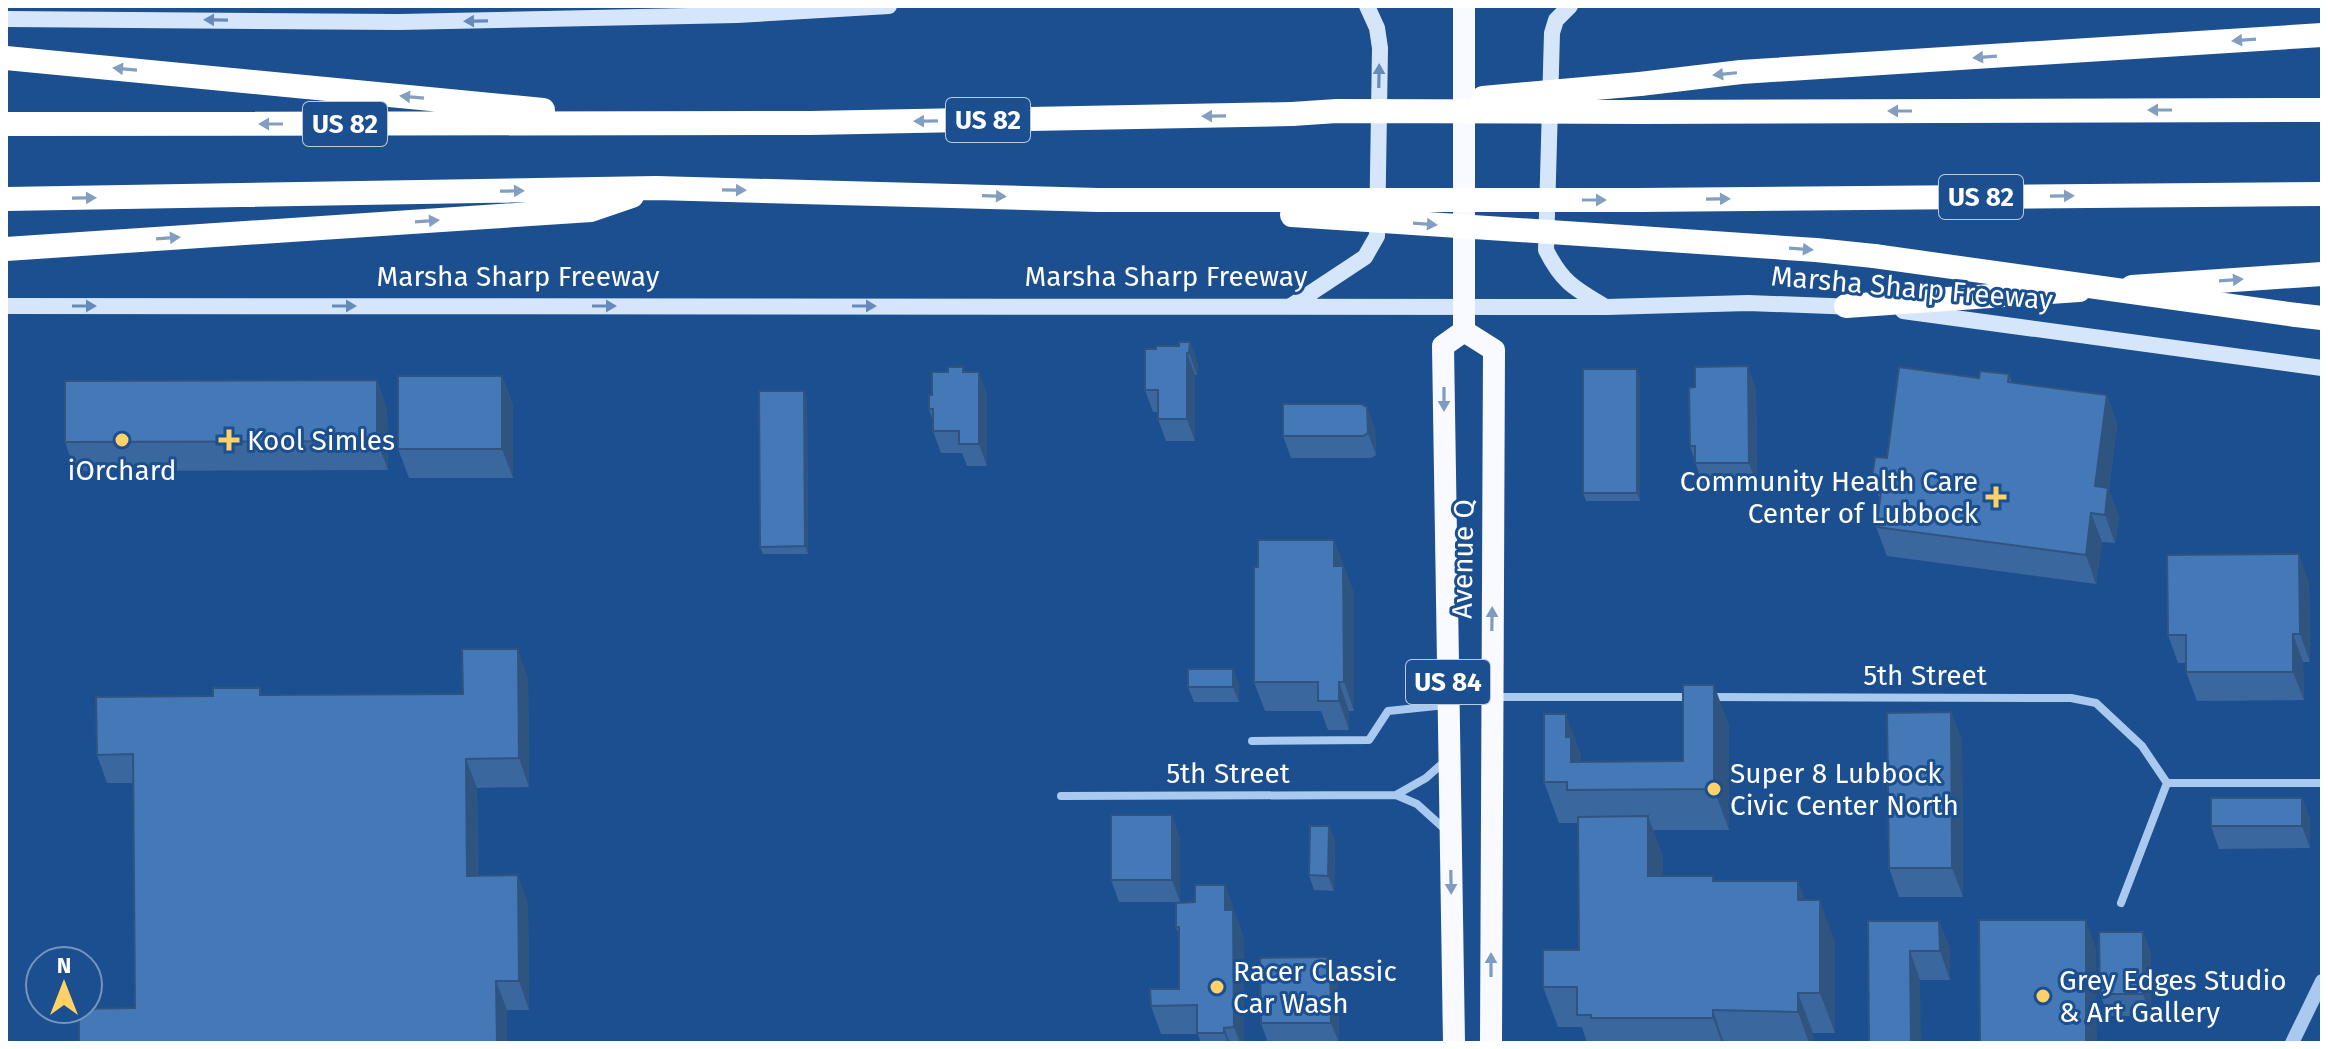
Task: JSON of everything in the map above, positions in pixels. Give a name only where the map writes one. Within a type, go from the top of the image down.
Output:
[{"type":"highway","points":[[1464,6],[1464,331]]},
{"type":"highway","points":[[1337,111],[1741,72],[2322,35]]},
{"type":"highway","points":[[6,58],[685,123]]},
{"type":"highway","name":"US 82","points":[[6,124],[685,123],[1337,111],[2322,110]]},
{"type":"highway","points":[[6,249],[591,210],[656,188]]},
{"type":"highway","name":"US 82","points":[[6,199],[656,188],[1292,208],[1640,200],[2322,194]]},
{"type":"highway","points":[[1292,208],[1874,256],[2322,318]]},
{"type":"highway","points":[[1846,306],[2322,274]]},
{"type":"highway","name":"Avenue Q","points":[[1454,1043],[1443,346],[1464,331],[1494,350],[1491,1043]]},
{"type":"main road","points":[[6,19],[65,12],[399,18],[889,6]]},
{"type":"main road","points":[[1290,306],[1365,257],[1377,236],[1380,48],[1377,28],[1367,6]]},
{"type":"main road","points":[[1570,6],[1556,20],[1552,33],[1546,250],[1558,273],[1576,290],[1607,307]]},
{"type":"main road","name":"Marsha Sharp Freeway","points":[[6,306],[1607,307],[1748,303],[1846,306],[1925,313],[2321,368]]},
{"type":"street","name":"5th Street","points":[[1491,697],[2071,698],[2096,703],[2142,746],[2167,783]]},
{"type":"street","points":[[1252,741],[1369,740],[1388,711],[1448,705]]},
{"type":"street","points":[[1396,795],[1426,778],[1449,758]]},
{"type":"street","points":[[2121,903],[2167,783],[2322,783]]},
{"type":"street","name":"5th Street","points":[[1061,796],[1396,795]]},
{"type":"street","points":[[1396,795],[1417,804],[1450,834]]},
{"type":"street","points":[[2292,1043],[2322,981]]},
{"type":"building","points":[[1179,342],[1190,342],[1187,353],[1187,419],[1158,419],[1158,390],[1145,390],[1145,349],[1179,346]]},
{"type":"building","points":[[1748,366],[1749,463],[1695,463],[1695,446],[1690,446],[1689,388],[1695,387],[1695,367]]},
{"type":"building","points":[[948,367],[963,367],[963,372],[979,372],[979,444],[959,444],[959,431],[933,431],[933,409],[929,409],[932,372],[948,372]]},
{"type":"building","name":"Community Health Care Center of Lubbock","points":[[1899,367],[1979,378],[1980,371],[2009,374],[2008,382],[2107,395],[2095,486],[2108,488],[2105,515],[2091,513],[2086,555],[1876,527],[1883,480],[1872,478],[1875,457],[1887,458]]},
{"type":"building","points":[[1583,369],[1637,369],[1637,493],[1583,493]]},
{"type":"building","points":[[398,376],[502,376],[502,449],[398,449]]},
{"type":"building","points":[[377,380],[377,441],[65,442],[65,381]]},
{"type":"building","points":[[759,391],[804,391],[805,546],[760,547]]},
{"type":"building","points":[[1283,404],[1361,404],[1367,407],[1368,433],[1363,436],[1283,436]]},
{"type":"building","points":[[1258,540],[1334,540],[1334,566],[1343,566],[1344,682],[1339,682],[1339,701],[1318,701],[1318,682],[1254,682],[1254,567],[1258,567]]},
{"type":"building","points":[[2299,554],[2300,634],[2293,634],[2293,672],[2186,672],[2186,635],[2168,635],[2167,555]]},
{"type":"building","points":[[462,649],[518,649],[519,758],[466,759],[467,876],[518,875],[519,981],[496,981],[497,1043],[79,1043],[79,1025],[104,1025],[104,1009],[135,1008],[133,754],[97,755],[96,697],[213,696],[213,688],[260,688],[260,695],[463,694]]},
{"type":"building","points":[[1188,669],[1233,669],[1233,687],[1188,687]]},
{"type":"building","points":[[1683,685],[1714,685],[1714,789],[1567,790],[1567,782],[1544,782],[1544,714],[1566,714],[1566,737],[1571,737],[1571,762],[1683,761]]},
{"type":"building","points":[[1951,712],[1952,868],[1889,868],[1887,713]]},
{"type":"building","points":[[2211,798],[2302,798],[2302,826],[2211,826]]},
{"type":"building","points":[[1111,815],[1172,815],[1172,880],[1111,880]]},
{"type":"building","points":[[1648,816],[1648,876],[1713,876],[1713,881],[1798,881],[1798,900],[1820,900],[1820,993],[1798,993],[1798,1012],[1713,1010],[1713,1018],[1591,1018],[1591,1015],[1577,1015],[1577,987],[1543,987],[1543,950],[1579,950],[1578,817]]},
{"type":"building","points":[[1310,826],[1329,826],[1328,876],[1309,875]]},
{"type":"building","name":"Racer Classic Car Wash","points":[[1195,885],[1225,885],[1225,910],[1233,910],[1234,1027],[1224,1028],[1224,1033],[1197,1033],[1197,1005],[1151,1006],[1150,989],[1179,989],[1176,903],[1195,902]]},
{"type":"building","name":"Grey Edges Studio & Art Gallery","points":[[1979,920],[2086,920],[2086,1043],[1980,1043]]},
{"type":"building","points":[[1868,921],[1939,921],[1940,951],[1910,951],[1911,1043],[1869,1043]]},
{"type":"building","points":[[2099,932],[2143,932],[2143,994],[2100,994]]},
{"type":"building","points":[[1330,957],[1331,1023],[1261,1023],[1260,958]]},
{"type":"place","name":"iOrchard","points":[[122,440]]},
{"type":"place","name":"Kool Simles","points":[[229,440]]},
{"type":"place","name":"Community Health Care Center of Lubbock","points":[[1996,497]]},
{"type":"place","name":"Super 8 Lubbock Civic Center North","points":[[1714,789]]},
{"type":"place","name":"Racer Classic Car Wash","points":[[1217,987]]},
{"type":"place","name":"Grey Edges Studio & Art Gallery","points":[[2043,996]]}]
